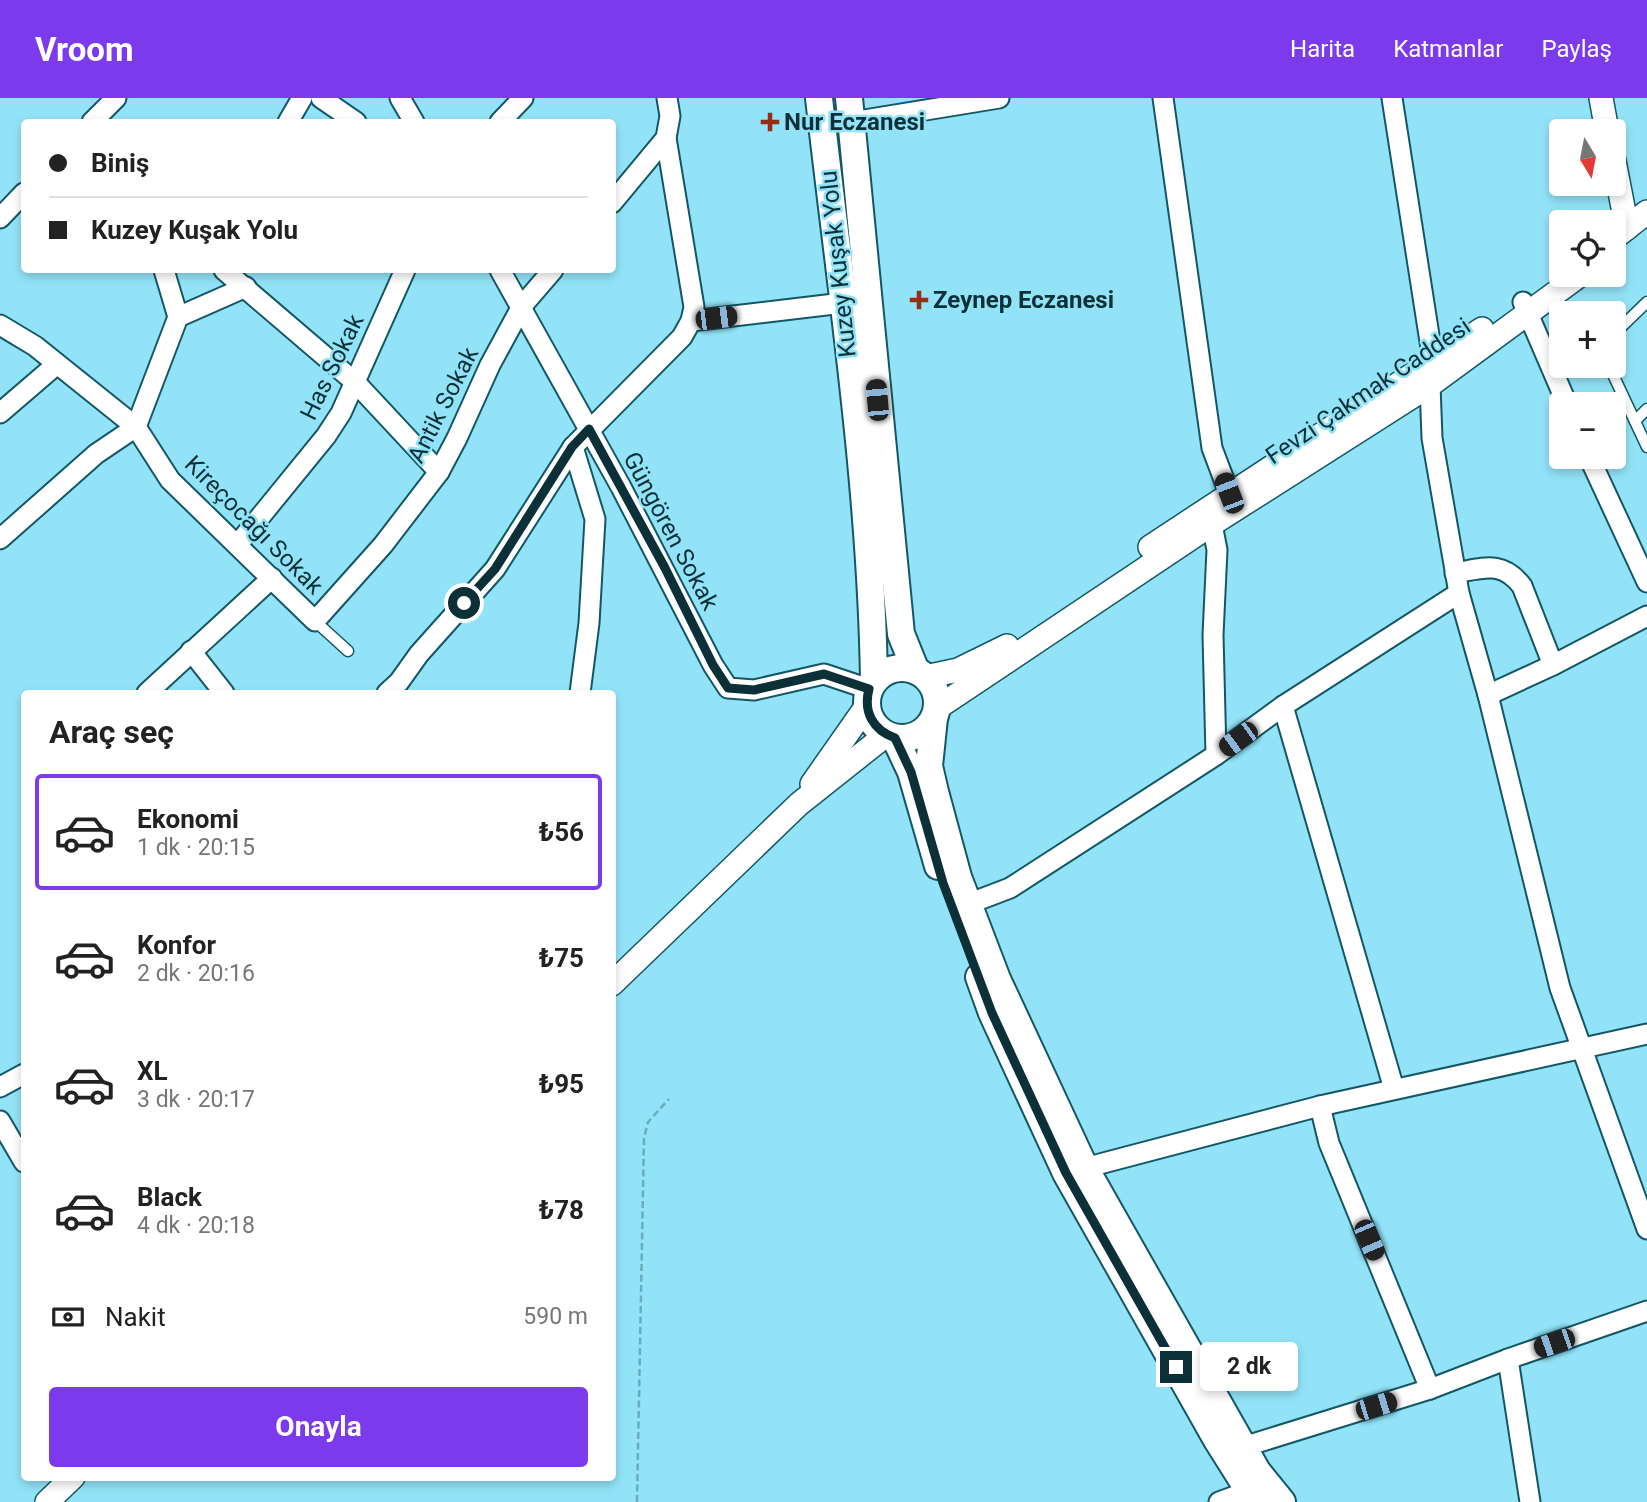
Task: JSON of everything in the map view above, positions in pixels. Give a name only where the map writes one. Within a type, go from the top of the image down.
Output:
[{"type":"main road","name":"Kuzey Kuşak Yolu","points":[[819,98],[873,600],[870,693]]},
{"type":"main road","name":"Kuzey Kuşak Yolu","points":[[851,110],[884,479],[901,634],[920,674]]},
{"type":"main road","points":[[1252,1496],[1217,1440],[992,1013],[943,883],[911,772],[890,737],[872,724],[870,693],[886,672],[901,668],[920,674],[932,685],[936,696],[929,766],[958,877],[1075,1170],[1257,1471],[1282,1502]]},
{"type":"main road","points":[[890,737],[907,738],[918,735],[927,728],[935,713]]},
{"type":"street","points":[[95,119],[116,98]]},
{"type":"street","points":[[290,119],[302,98]]},
{"type":"street","points":[[321,98],[352,119]]},
{"type":"street","points":[[400,98],[412,119]]},
{"type":"street","points":[[503,119],[523,98]]},
{"type":"street","points":[[390,690],[495,569],[572,447],[682,337],[691,321],[694,307],[666,138],[670,116],[667,98]]},
{"type":"street","points":[[851,110],[999,98]]},
{"type":"street","points":[[1163,98],[1212,448],[1229,493]]},
{"type":"street","points":[[1392,98],[1433,361],[1430,385],[1432,438],[1458,593],[1488,695],[1560,988],[1647,1228]]},
{"type":"street","points":[[1601,98],[1605,119]]},
{"type":"street","points":[[616,198],[666,138]]},
{"type":"street","points":[[0,218],[21,195]]},
{"type":"street","points":[[1622,196],[1629,230]]},
{"type":"street","points":[[1629,230],[1647,212]]},
{"type":"street","points":[[0,539],[96,454],[136,427],[178,317],[165,273]]},
{"type":"street","points":[[228,273],[356,383],[439,472]]},
{"type":"street","name":"Has Sokak","points":[[238,544],[326,436],[356,383],[404,273]]},
{"type":"street","name":"Güngören Sokak","points":[[502,273],[659,557],[713,665],[728,688],[754,690],[824,674],[870,693]]},
{"type":"street","name":"Antik Sokak","points":[[315,621],[383,545],[439,472],[490,365],[522,306],[550,273]]},
{"type":"street","points":[[178,317],[246,287]]},
{"type":"street","points":[[920,674],[958,670],[993,654],[1229,493],[1433,361],[1526,307],[1549,287]]},
{"type":"street","name":"Fevzi Çakmak Caddesi","points":[[935,713],[1212,524],[1430,385],[1526,307],[1560,287]]},
{"type":"street","points":[[691,321],[843,303]]},
{"type":"street","points":[[1526,307],[1562,392]]},
{"type":"street","name":"Kireçocağı Sokak","points":[[0,325],[35,346],[136,427],[170,480],[315,621]]},
{"type":"street","points":[[0,413],[57,364]]},
{"type":"street","points":[[572,447],[595,519],[589,623],[580,690]]},
{"type":"street","points":[[1595,469],[1647,582]]},
{"type":"street","points":[[1212,524],[1217,550],[1213,635],[1216,755]]},
{"type":"street","points":[[1455,573],[1490,568],[1505,569],[1516,577],[1553,665]]},
{"type":"street","points":[[150,690],[272,578]]},
{"type":"street","points":[[968,904],[1010,888],[1216,755],[1283,706],[1458,593]]},
{"type":"street","points":[[1488,695],[1647,616]]},
{"type":"street","points":[[191,651],[222,690]]},
{"type":"street","points":[[799,804],[870,693]]},
{"type":"street","points":[[1283,706],[1394,1089]]},
{"type":"street","points":[[616,980],[799,804],[890,737]]},
{"type":"street","points":[[1075,1170],[1321,1106],[1647,1034]]},
{"type":"street","points":[[0,1087],[21,1076]]},
{"type":"street","points":[[1321,1106],[1329,1143],[1430,1389]]},
{"type":"street","points":[[0,1121],[21,1158]]},
{"type":"street","points":[[1243,1447],[1430,1389],[1647,1311]]},
{"type":"street","points":[[1508,1359],[1530,1502]]},
{"type":"street","points":[[47,1502],[69,1481]]},
{"type":"street","points":[[1219,1502],[1252,1496]]},
{"type":"lane","points":[[1626,322],[1647,302]]},
{"type":"lane","points":[[1615,378],[1647,447]]},
{"type":"lane","points":[[1635,421],[1647,409]]},
{"type":"lane","name":"Kireçocağı Sokak","points":[[315,621],[348,651]]},
{"type":"path","points":[[637,1502],[644,1138],[649,1122],[658,1108],[669,1100]]},
{"type":"place","name":"Nur Eczanesi","points":[[770,122]]},
{"type":"place","name":"Zeynep Eczanesi","points":[[919,300]]},
{"type":"route","points":[[464,603],[495,569],[572,447],[589,429],[665,568],[713,665],[728,688],[754,690],[824,674],[869,689],[866,707],[872,724],[886,735],[895,738],[911,772],[943,883],[992,1013],[1066,1173],[1176,1367]]}]
